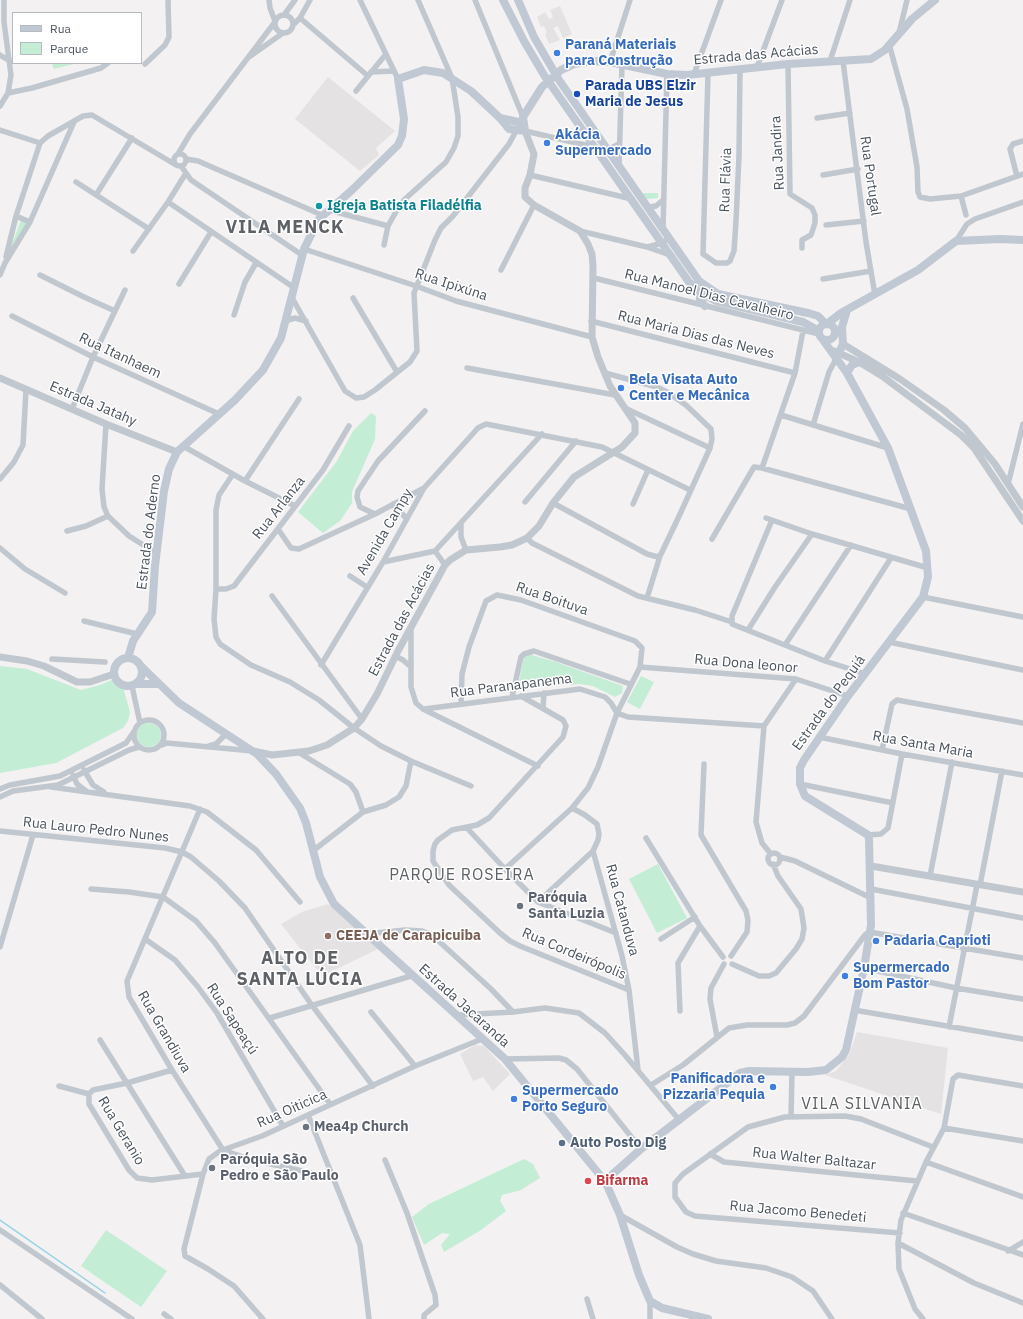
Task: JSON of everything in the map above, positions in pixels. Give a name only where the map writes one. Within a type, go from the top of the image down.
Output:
[{"type":"main road","points":[[503,0],[524,42],[548,80],[595,146],[628,186],[649,207],[663,229],[671,255],[689,282],[700,293],[716,301],[803,322],[820,335],[830,340],[842,327]]},
{"type":"main road","points":[[518,0],[534,37],[556,74],[607,150],[619,165],[633,199],[699,280],[718,294],[818,316],[826,324],[832,326],[834,335],[843,344]]},
{"type":"main road","name":"Estrada das Acácias","points":[[524,123],[531,102],[548,80],[574,64],[593,61],[610,62],[667,74],[694,74],[788,64],[870,59],[885,50],[912,19],[935,0]]},
{"type":"main road","points":[[524,42],[534,37]]},
{"type":"main road","points":[[398,79],[419,71],[429,70],[443,73],[471,91],[500,118],[506,127],[516,131],[524,123]]},
{"type":"main road","name":"Estrada do Aderno","points":[[128,658],[137,634],[152,612],[156,553],[164,491],[169,469],[180,449],[235,400],[263,370],[278,346],[303,252],[311,233],[322,215],[390,154],[401,141],[404,119],[398,79]]},
{"type":"main road","points":[[500,118],[524,123]]},
{"type":"main road","points":[[820,335],[826,324],[833,318],[918,270],[956,241],[1000,239],[1023,240]]},
{"type":"main road","points":[[700,293],[700,300],[705,306]]},
{"type":"main road","points":[[837,356],[843,344],[842,327],[847,310]]},
{"type":"main road","name":"Estrada do Pequiá","points":[[800,784],[800,768],[804,760],[848,696],[923,597],[928,584],[926,551],[912,509],[888,448],[837,356],[828,348],[820,335]]},
{"type":"main road","points":[[847,373],[852,365],[859,362]]},
{"type":"main road","points":[[134,685],[142,676],[142,667],[134,659],[128,658],[117,663],[114,674],[118,683],[122,685],[134,685],[159,684]]},
{"type":"main road","name":"Estrada Jacaranda","points":[[142,667],[179,703],[253,751],[276,774],[300,808],[314,850],[320,877],[334,904],[411,976],[505,1059],[533,1091],[605,1181]]},
{"type":"main road","points":[[708,1319],[662,1308],[650,1301],[639,1275],[620,1215],[605,1181],[642,1149],[740,1073],[749,1071],[792,1073],[826,1070],[842,1057],[846,1050],[864,968],[869,932],[871,866],[868,835],[805,796],[800,784]]},
{"type":"street","points":[[0,106],[8,93],[11,75],[4,22],[4,0]]},
{"type":"street","points":[[145,64],[165,45],[169,38],[168,0]]},
{"type":"street","points":[[269,0],[278,30],[283,33]]},
{"type":"street","points":[[178,165],[174,158],[190,134],[252,51],[295,0]]},
{"type":"street","points":[[247,59],[283,33],[290,30],[300,18],[310,0]]},
{"type":"street","points":[[360,0],[398,79]]},
{"type":"street","points":[[384,245],[388,226],[404,200],[442,166],[454,148],[458,136],[458,117],[452,78],[418,0]]},
{"type":"street","points":[[475,0],[524,123],[534,154],[525,194],[529,201],[580,231],[647,247],[671,255]]},
{"type":"street","points":[[610,62],[630,0]]},
{"type":"street","points":[[694,74],[720,0]]},
{"type":"street","points":[[757,67],[782,0]]},
{"type":"street","points":[[830,61],[850,0]]},
{"type":"street","points":[[899,33],[907,0]]},
{"type":"street","points":[[272,12],[291,19],[293,25]]},
{"type":"street","points":[[300,18],[370,74],[394,71]]},
{"type":"street","points":[[889,44],[907,108],[917,167],[919,195],[930,199],[961,196],[1020,175],[1010,149],[1011,145],[1023,141]]},
{"type":"street","points":[[356,91],[386,54]]},
{"type":"street","points":[[0,55],[10,61]]},
{"type":"street","name":"Rua Portugal","points":[[843,61],[875,295]]},
{"type":"street","points":[[8,93],[32,88],[101,68],[107,64]]},
{"type":"street","name":"Rua Jandira","points":[[788,64],[790,194],[812,208],[815,215],[815,223],[810,235],[802,240],[802,248]]},
{"type":"street","points":[[619,165],[622,65]]},
{"type":"street","name":"Rua Flávia","points":[[708,73],[703,254],[716,263],[727,263],[730,261],[734,251],[739,156],[740,69]]},
{"type":"street","points":[[663,229],[667,74]]},
{"type":"street","points":[[817,118],[850,113]]},
{"type":"street","points":[[5,263],[16,216],[40,143],[48,136],[83,116],[92,115],[178,165],[185,163],[186,159]]},
{"type":"street","points":[[0,275],[5,263],[30,222],[74,122]]},
{"type":"street","points":[[524,123],[607,150],[619,144]]},
{"type":"street","points":[[0,130],[40,143]]},
{"type":"street","points":[[168,202],[256,263],[292,291],[306,321],[345,391],[356,398],[364,397],[413,359],[417,351],[413,298],[416,286],[441,228],[453,216],[509,144],[516,131]]},
{"type":"street","points":[[96,195],[132,138]]},
{"type":"street","points":[[178,154],[184,156],[186,159],[198,161],[322,215]]},
{"type":"street","name":"Rua Ipixúna","points":[[178,165],[191,180],[303,252],[416,286],[456,301],[592,337]]},
{"type":"street","points":[[823,175],[858,169]]},
{"type":"street","points":[[133,251],[168,202],[186,173]]},
{"type":"street","points":[[530,175],[633,199]]},
{"type":"street","points":[[76,182],[149,229]]},
{"type":"street","points":[[961,196],[966,215]]},
{"type":"street","points":[[649,207],[656,206],[663,200]]},
{"type":"street","points":[[956,241],[967,224],[975,219],[1023,202]]},
{"type":"street","points":[[501,270],[534,205]]},
{"type":"street","points":[[329,210],[388,226]]},
{"type":"street","points":[[16,216],[30,222]]},
{"type":"street","points":[[826,224],[864,220]]},
{"type":"street","points":[[461,523],[461,537],[466,550],[500,548],[512,545],[527,538],[539,526],[553,503],[574,477],[630,441],[635,433],[635,423],[615,395],[598,357],[592,337],[591,321],[594,278],[592,254],[580,231]]},
{"type":"street","points":[[179,284],[211,232]]},
{"type":"street","points":[[647,247],[666,240]]},
{"type":"street","points":[[234,315],[245,282],[256,263]]},
{"type":"street","points":[[823,279],[871,271]]},
{"type":"street","points":[[40,275],[115,311]]},
{"type":"street","name":"Rua Manoel Dias Cavalheiro","points":[[594,278],[820,335]]},
{"type":"street","points":[[72,409],[93,357],[125,290]]},
{"type":"street","points":[[353,298],[397,372]]},
{"type":"street","name":"Rua Itanhaem","points":[[12,316],[93,357],[219,414]]},
{"type":"street","points":[[285,321],[295,318],[306,321]]},
{"type":"street","name":"Rua Maria Dias das Neves","points":[[591,321],[795,373]]},
{"type":"street","points":[[762,468],[795,373],[803,331]]},
{"type":"street","points":[[843,344],[944,410],[965,428],[995,464],[1023,507]]},
{"type":"street","points":[[813,425],[829,372],[837,356],[859,362],[943,420],[974,448],[1023,521]]},
{"type":"street","points":[[467,368],[615,395]]},
{"type":"street","points":[[605,373],[657,387],[669,393],[690,409],[711,429],[712,439],[710,448],[660,555],[647,598]]},
{"type":"street","name":"Estrada Jatahy","points":[[0,378],[106,424],[180,449]]},
{"type":"street","points":[[904,392],[909,386]]},
{"type":"street","points":[[0,479],[14,462],[23,445],[26,390]]},
{"type":"street","points":[[245,481],[299,399]]},
{"type":"street","points":[[627,410],[710,448]]},
{"type":"street","points":[[375,514],[360,507],[357,497],[370,471],[425,411]]},
{"type":"street","points":[[781,415],[888,448]]},
{"type":"street","points":[[106,424],[102,499],[108,516],[129,536],[156,553]]},
{"type":"street","name":"Avenida Campy","points":[[321,665],[383,562],[424,488],[478,428],[486,424],[542,434]]},
{"type":"street","points":[[1008,484],[1023,424]]},
{"type":"street","name":"Rua Arlanza","points":[[216,590],[234,586],[323,470],[349,426]]},
{"type":"street","points":[[383,562],[435,551],[542,434],[602,447],[690,490]]},
{"type":"street","points":[[526,502],[576,441]]},
{"type":"street","points":[[180,449],[295,506]]},
{"type":"street","points":[[712,539],[754,467],[912,509]]},
{"type":"street","points":[[633,504],[648,470]]},
{"type":"street","points":[[233,474],[220,495],[217,504],[216,590],[214,619],[216,637],[220,644],[251,665],[290,682],[381,746],[411,761],[471,786]]},
{"type":"street","points":[[278,529],[288,545],[296,549],[375,514],[424,488]]},
{"type":"street","points":[[553,503],[655,558],[660,555]]},
{"type":"street","points":[[393,504],[407,519]]},
{"type":"street","points":[[67,531],[86,526],[108,516]]},
{"type":"street","points":[[766,518],[812,534],[928,568]]},
{"type":"street","points":[[732,622],[732,616],[772,520]]},
{"type":"street","points":[[748,630],[775,587],[812,534]]},
{"type":"street","points":[[527,538],[532,543],[638,596],[690,608],[732,622],[734,625],[825,661],[866,674]]},
{"type":"street","points":[[785,645],[852,545]]},
{"type":"street","points":[[0,548],[25,569],[65,593]]},
{"type":"street","name":"Estrada das Acácias","points":[[253,751],[272,756],[298,752],[327,745],[354,728],[362,719],[377,694],[395,656],[445,565],[454,557],[466,550]]},
{"type":"street","points":[[435,551],[445,565]]},
{"type":"street","points":[[825,661],[891,558]]},
{"type":"street","points":[[350,576],[367,587]]},
{"type":"street","name":"Rua Boituva","points":[[461,704],[462,674],[469,647],[486,601],[497,595],[522,600],[636,641],[641,646],[643,651],[640,667],[616,712],[592,782],[572,808],[505,869]]},
{"type":"street","points":[[272,596],[321,665],[362,719]]},
{"type":"street","points":[[923,597],[1023,618]]},
{"type":"street","points":[[84,621],[137,634]]},
{"type":"street","points":[[411,629],[410,667],[412,694],[416,702],[423,709],[538,766]]},
{"type":"street","points":[[889,642],[1023,670]]},
{"type":"street","points":[[512,697],[521,657],[524,654],[534,651],[630,684]]},
{"type":"street","points":[[395,656],[406,662],[410,667]]},
{"type":"street","points":[[0,657],[27,661],[44,666],[78,682],[90,682],[114,674]]},
{"type":"street","points":[[52,659],[105,662]]},
{"type":"street","name":"Rua Dona leonor","points":[[640,667],[796,679],[848,696]]},
{"type":"street","points":[[771,854],[762,843],[756,822],[764,726],[796,679]]},
{"type":"street","points":[[0,789],[14,784],[54,778],[126,743],[140,723],[134,685]]},
{"type":"street","name":"Rua Paranapanema","points":[[423,709],[580,689],[605,697],[611,703],[616,712]]},
{"type":"street","points":[[543,708],[544,693]]},
{"type":"street","name":"Rua Cordeirópolis","points":[[522,696],[563,720],[566,730],[559,744],[489,818],[467,828],[452,830],[443,836],[435,844],[433,851],[434,864],[456,891],[500,933],[516,944],[629,990]]},
{"type":"street","points":[[882,750],[892,704],[897,700],[1023,723]]},
{"type":"street","points":[[616,712],[628,717],[764,726]]},
{"type":"street","points":[[140,723],[154,720],[162,726],[165,735],[162,745]]},
{"type":"street","points":[[134,733],[134,741],[139,747],[148,751],[168,743],[253,751]]},
{"type":"street","points":[[207,747],[216,744],[226,734]]},
{"type":"street","name":"Rua Santa Maria","points":[[819,737],[902,754],[1023,775]]},
{"type":"street","points":[[50,787],[74,778],[139,747]]},
{"type":"street","points":[[298,752],[350,784],[356,792],[363,812]]},
{"type":"street","points":[[868,835],[876,836],[886,832],[888,828],[902,754]]},
{"type":"street","points":[[314,850],[363,812],[386,805],[399,797],[406,786],[411,761]]},
{"type":"street","points":[[930,876],[952,762]]},
{"type":"street","points":[[704,764],[701,835],[746,911],[748,920],[747,932],[731,956],[733,959],[732,964]]},
{"type":"street","points":[[81,766],[96,788],[112,795]]},
{"type":"street","points":[[71,771],[81,788],[89,792]]},
{"type":"street","points":[[949,1027],[972,909],[1002,771]]},
{"type":"street","points":[[800,784],[893,803]]},
{"type":"street","points":[[0,797],[13,791],[50,787],[200,809],[220,820],[256,850],[300,902]]},
{"type":"street","points":[[538,902],[593,851],[599,834],[597,824],[586,815],[572,808]]},
{"type":"street","name":"Rua Grandiuva","points":[[200,809],[127,981],[128,992],[172,1070],[223,1150]]},
{"type":"street","points":[[467,828],[538,902],[616,933]]},
{"type":"street","name":"Rua Lauro Pedro Nunes","points":[[0,831],[164,848],[182,852],[191,857],[220,881],[235,896],[311,1004],[373,1086]]},
{"type":"street","points":[[0,947],[33,835]]},
{"type":"street","points":[[646,838],[694,917],[723,957],[724,964],[711,988],[710,999],[717,1037]]},
{"type":"street","name":"Rua Catanduva","points":[[593,851],[616,933],[629,990],[638,1070]]},
{"type":"street","points":[[771,854],[776,853],[780,857],[792,860],[871,898]]},
{"type":"street","points":[[724,964],[729,966],[732,964],[759,976],[769,976],[776,973],[796,949],[802,939],[804,928],[801,910],[780,879],[769,859],[771,854]]},
{"type":"street","points":[[773,864],[779,863],[780,857]]},
{"type":"street","points":[[871,866],[1023,892]]},
{"type":"street","points":[[91,889],[123,891],[162,897],[196,921],[215,943],[270,1018],[330,1104]]},
{"type":"street","points":[[871,889],[1023,918]]},
{"type":"street","points":[[662,938],[694,917]]},
{"type":"street","points":[[680,1010],[678,963],[700,926]]},
{"type":"street","points":[[366,934],[405,930],[422,931],[431,934],[491,989],[513,1012]]},
{"type":"street","points":[[651,1085],[683,1065],[724,1031],[736,1026],[795,1024],[804,1016],[846,959],[869,932],[1023,958]]},
{"type":"street","name":"Rua Sapeaçú","points":[[145,939],[175,960],[198,987],[217,1013],[283,1126]]},
{"type":"street","points":[[723,957],[728,955],[731,956]]},
{"type":"street","points":[[864,968],[956,988],[1023,999]]},
{"type":"street","points":[[270,1018],[311,1004],[411,976]]},
{"type":"street","points":[[456,1015],[513,1012],[545,1008],[580,1013],[606,1033],[680,1121]]},
{"type":"street","points":[[854,1010],[1023,1039]]},
{"type":"street","points":[[371,1012],[415,1066]]},
{"type":"street","name":"Rua Oiticica","points":[[260,1318],[234,1286],[185,1256],[184,1249],[203,1174],[209,1159],[223,1150],[283,1126],[415,1066],[482,1039]]},
{"type":"street","points":[[100,1040],[185,1176]]},
{"type":"street","points":[[505,1059],[559,1058],[566,1060],[577,1069],[642,1149]]},
{"type":"street","name":"Rua Geranio","points":[[172,1070],[127,1083],[97,1089],[89,1094],[90,1107],[134,1176],[143,1180],[152,1180],[203,1174]]},
{"type":"street","points":[[790,1117],[792,1073]]},
{"type":"street","points":[[923,1319],[914,1309],[900,1271],[898,1243],[903,1213],[933,1147],[944,1128],[953,1079],[958,1075],[1023,1086]]},
{"type":"street","points":[[59,1086],[89,1094]]},
{"type":"street","points":[[308,1115],[360,1245],[369,1319]]},
{"type":"street","points":[[710,1154],[754,1124],[790,1117],[845,1116],[861,1119],[933,1147]]},
{"type":"street","points":[[944,1128],[1023,1141]]},
{"type":"street","points":[[223,1150],[250,1159],[333,1178]]},
{"type":"street","name":"Rua Walter Baltazar","points":[[710,1154],[724,1162],[917,1181]]},
{"type":"street","name":"Rua Jacomo Benedeti","points":[[710,1154],[683,1174],[675,1183],[675,1197],[686,1212],[695,1216],[900,1232]]},
{"type":"street","points":[[385,1160],[402,1199],[435,1295],[436,1306],[424,1314],[424,1319]]},
{"type":"street","points":[[926,1162],[1023,1197]]},
{"type":"street","points":[[903,1213],[1023,1255]]},
{"type":"street","points":[[620,1215],[677,1247],[693,1254],[716,1260],[766,1268],[788,1275],[813,1291],[832,1319]]},
{"type":"street","points":[[0,1230],[132,1319]]},
{"type":"street","points":[[1008,1251],[1023,1242]]},
{"type":"street","points":[[898,1243],[974,1283],[1023,1303]]},
{"type":"street","points":[[0,1285],[42,1319]]},
{"type":"street","points":[[587,1299],[593,1319]]},
{"type":"street","points":[[650,1301],[650,1319]]},
{"type":"street","points":[[164,1314],[171,1319]]},
{"type":"shaded area","points":[[560,6],[572,34],[563,38],[558,26],[553,28],[560,40],[549,44],[545,34],[547,32],[544,26],[541,27],[537,17],[545,12],[549,19],[553,17],[550,10]]},
{"type":"shaded area","points":[[328,77],[395,131],[376,148],[379,155],[360,171],[295,119]]},
{"type":"shaded area","name":"CEEJA de Carapicuiba","points":[[328,904],[378,949],[322,976],[281,924],[302,912]]},
{"type":"shaded area","points":[[857,1032],[948,1048],[941,1114],[825,1075],[836,1071],[850,1053]]},
{"type":"shaded area","points":[[475,1045],[484,1046],[510,1074],[493,1091],[483,1077],[473,1081],[460,1054]]},
{"type":"green space","points":[[52,64],[73,64],[54,69]]},
{"type":"green space","points":[[642,193],[658,193],[658,198],[646,199]]},
{"type":"green space","points":[[21,220],[27,222],[6,260]]},
{"type":"green space","points":[[371,413],[376,416],[375,439],[352,492],[352,503],[340,521],[323,533],[298,512],[337,461],[353,431]]},
{"type":"green space","points":[[528,654],[556,662],[623,686],[622,693],[615,697],[593,686],[580,684],[536,687],[517,691],[524,657]]},
{"type":"green space","points":[[0,666],[27,669],[81,690],[112,680],[122,684],[130,712],[128,721],[123,728],[56,763],[0,773]]},
{"type":"green space","points":[[641,676],[654,682],[640,709],[627,702]]},
{"type":"green space","points":[[149,723],[157,727],[161,735],[157,743],[149,747],[141,743],[137,735],[141,727]]},
{"type":"green space","points":[[658,864],[687,918],[657,933],[629,879]]},
{"type":"green space","points":[[524,1159],[533,1164],[540,1178],[521,1190],[502,1195],[500,1201],[506,1211],[481,1230],[444,1252],[441,1245],[450,1234],[442,1233],[424,1245],[412,1217],[429,1204]]},
{"type":"green space","points":[[106,1230],[167,1271],[141,1307],[81,1266]]},
{"type":"waterway","points":[[0,1220],[105,1293]]},
{"type":"place","name":"Paraná Materiais para Construção","points":[[557,53]]},
{"type":"place","name":"Parada UBS Elzir Maria de Jesus","points":[[577,94]]},
{"type":"place","name":"Akácia Supermercado","points":[[547,143]]},
{"type":"place","name":"Igreja Batista Filadélfia","points":[[319,206]]},
{"type":"place","name":"Bela Visata Auto Center e Mecânica","points":[[621,388]]},
{"type":"place","name":"Paróquia Santa Luzia","points":[[520,906]]},
{"type":"place","name":"CEEJA de Carapicuiba","points":[[328,936]]},
{"type":"place","name":"Padaria Caprioti","points":[[876,941]]},
{"type":"place","name":"Supermercado Bom Pastor","points":[[845,976]]},
{"type":"place","name":"Panificadora e Pizzaria Pequia","points":[[773,1087]]},
{"type":"place","name":"Supermercado Porto Seguro","points":[[514,1099]]},
{"type":"place","name":"Mea4p Church","points":[[306,1127]]},
{"type":"place","name":"Auto Posto Dig","points":[[562,1143]]},
{"type":"place","name":"Paróquia São Pedro e São Paulo","points":[[212,1168]]},
{"type":"place","name":"Bifarma","points":[[588,1181]]},
{"type":"district","name":"VILA MENCK","points":[[285,228]]},
{"type":"district","name":"PARQUE ROSEIRA","points":[[462,875]]},
{"type":"district","name":"ALTO DE SANTA LÚCIA","points":[[300,969]]},
{"type":"district","name":"VILA SILVANIA","points":[[862,1104]]}]
